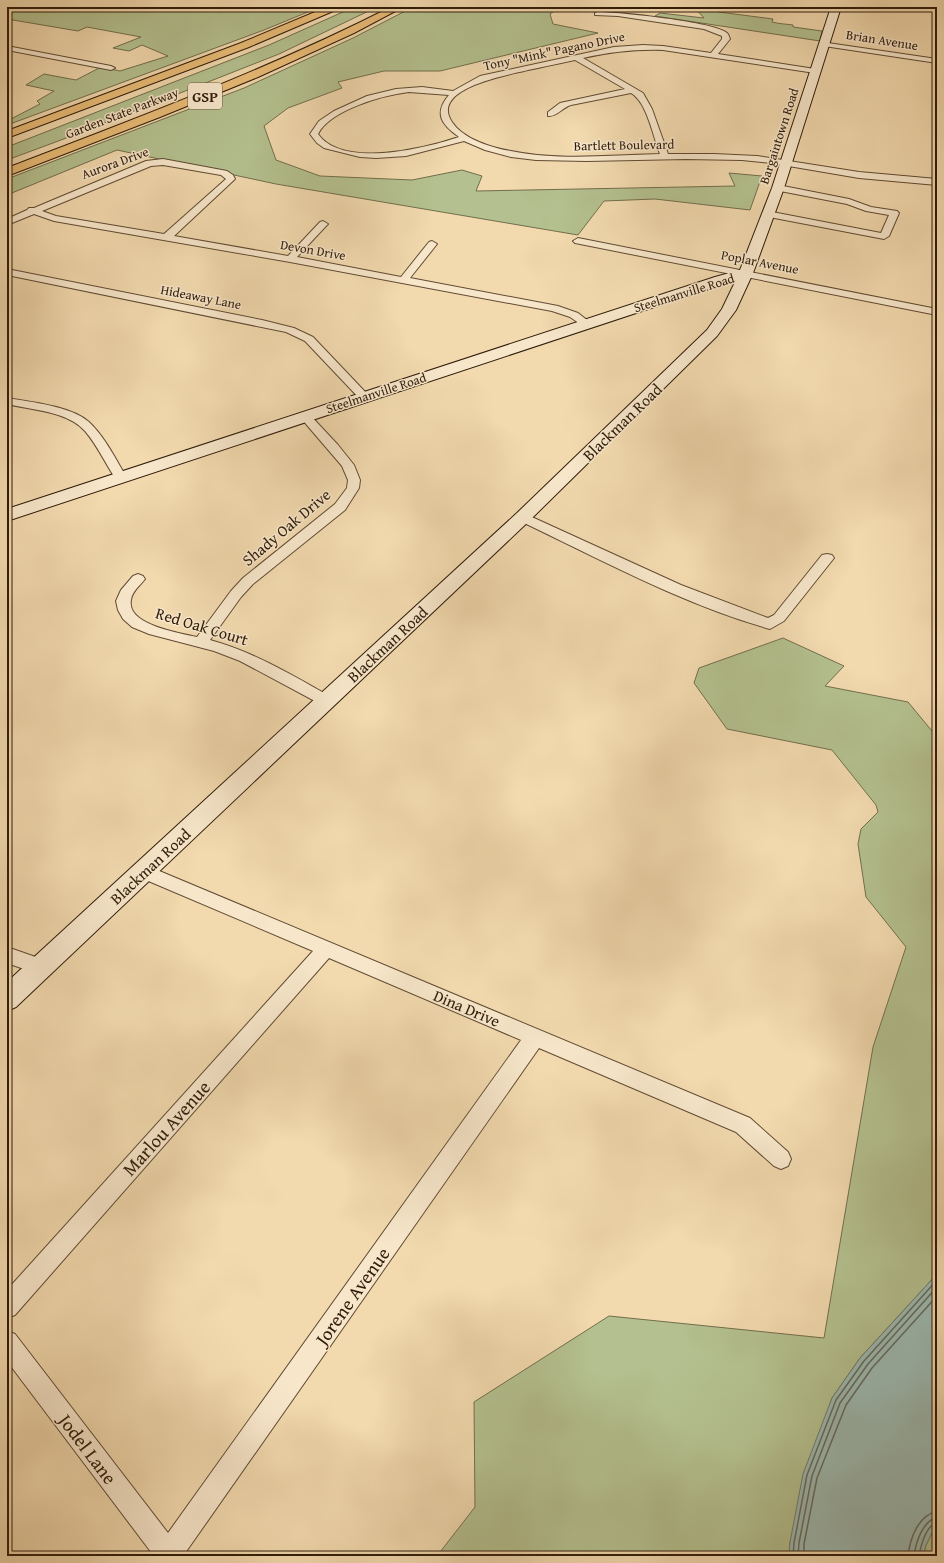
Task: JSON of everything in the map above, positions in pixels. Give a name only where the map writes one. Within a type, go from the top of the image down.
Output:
[{"type":"highway","name":"Garden State Parkway","points":[[7,135],[245,44],[335,7]]},
{"type":"highway","name":"Garden State Parkway","points":[[7,172],[239,82],[329,42],[398,7]]},
{"type":"main road","name":"Bargaintown Road","points":[[746,273],[778,188],[836,7]]},
{"type":"main road","name":"Steelmanville Road","points":[[7,516],[364,397],[720,280],[746,273]]},
{"type":"main road","name":"Blackman Road","points":[[7,999],[145,872],[523,517],[712,333],[729,310],[746,273]]},
{"type":"street","points":[[597,14],[618,14],[716,30],[723,34],[726,39],[713,56]]},
{"type":"street","name":"Brian Avenue","points":[[824,44],[937,61]]},
{"type":"street","name":"Tony \"Mink\" Pagano Drive","points":[[453,93],[469,83],[483,78],[614,49],[643,47],[815,71]]},
{"type":"street","points":[[7,48],[111,68]]},
{"type":"street","points":[[576,58],[640,95],[644,101],[665,157]]},
{"type":"street","points":[[420,89],[453,93],[445,106],[446,118],[453,129],[466,138],[409,154],[379,156],[350,154],[334,150],[318,140],[314,134],[321,124],[335,114],[371,96],[385,92],[420,89]]},
{"type":"street","points":[[551,114],[570,103],[632,90]]},
{"type":"street","name":"Bartlett Boulevard","points":[[466,138],[495,150],[529,157],[566,159],[735,156],[786,162],[860,176],[910,178],[937,182]]},
{"type":"street","name":"Aurora Drive","points":[[7,222],[32,210],[140,166],[154,162],[163,162],[225,173],[231,178],[166,238]]},
{"type":"street","points":[[767,214],[884,236],[894,213],[869,209],[849,202],[778,188]]},
{"type":"street","name":"Devon Drive","points":[[32,210],[54,218],[290,259],[554,308],[574,315],[587,324]]},
{"type":"street","points":[[290,259],[323,224]]},
{"type":"street","name":"Poplar Avenue","points":[[578,241],[746,273],[937,312]]},
{"type":"street","points":[[404,280],[432,244]]},
{"type":"street","name":"Hideaway Lane","points":[[7,272],[290,330],[309,339],[364,397]]},
{"type":"street","points":[[7,401],[70,416],[81,421],[90,431],[121,478]]},
{"type":"street","name":"Shady Oak Drive","points":[[200,643],[236,594],[248,581],[340,506],[348,497],[353,488],[354,480],[347,463],[306,417]]},
{"type":"street","points":[[523,517],[682,590],[749,618],[770,624],[779,618],[827,558]]},
{"type":"street","name":"Red Oak Court","points":[[138,578],[123,600],[124,610],[130,618],[154,631],[226,650],[245,657],[326,701]]},
{"type":"street","name":"Dina Drive","points":[[145,872],[743,1125],[780,1159]]},
{"type":"street","name":"Marlou Avenue","points":[[7,1307],[326,949]]},
{"type":"street","points":[[7,955],[41,967]]},
{"type":"street","name":"Jorene Avenue","points":[[169,1555],[535,1036]]},
{"type":"street","name":"Jodel Lane","points":[[7,1342],[169,1555]]},
{"type":"green space","points":[[7,7],[209,7],[221,12],[230,7],[320,7],[264,30],[10,124],[7,121],[40,104],[37,101],[54,91],[26,85],[44,74],[76,80],[101,67],[120,71],[168,56],[142,45],[129,51],[113,48],[141,37],[87,27],[78,31],[7,19]]},
{"type":"green space","points":[[354,7],[377,7],[279,54],[7,160],[7,147],[269,45]]},
{"type":"green space","points":[[413,7],[560,7],[550,14],[553,24],[598,33],[440,71],[384,71],[338,82],[342,88],[288,108],[264,126],[276,160],[320,176],[412,180],[462,170],[482,176],[476,191],[735,186],[729,173],[762,176],[750,210],[655,199],[604,201],[578,235],[276,184],[117,150],[7,195],[7,179],[244,88],[353,38]]},
{"type":"green space","points":[[694,7],[773,19],[772,22],[780,24],[822,31],[820,41],[655,16],[660,13],[704,18]]},
{"type":"green space","points":[[783,638],[844,666],[825,686],[908,702],[937,737],[937,1274],[860,1358],[832,1398],[790,1542],[789,1556],[437,1556],[475,1507],[474,1402],[609,1316],[824,1338],[873,1047],[906,947],[866,897],[858,844],[861,829],[878,812],[876,805],[832,750],[727,729],[694,683],[699,668]]},
{"type":"green space","points":[[937,1523],[937,1556],[923,1556],[926,1545]]},
{"type":"water","points":[[937,1274],[937,1523],[926,1545],[923,1556],[789,1556],[790,1542],[803,1474],[832,1398],[860,1358]]}]
